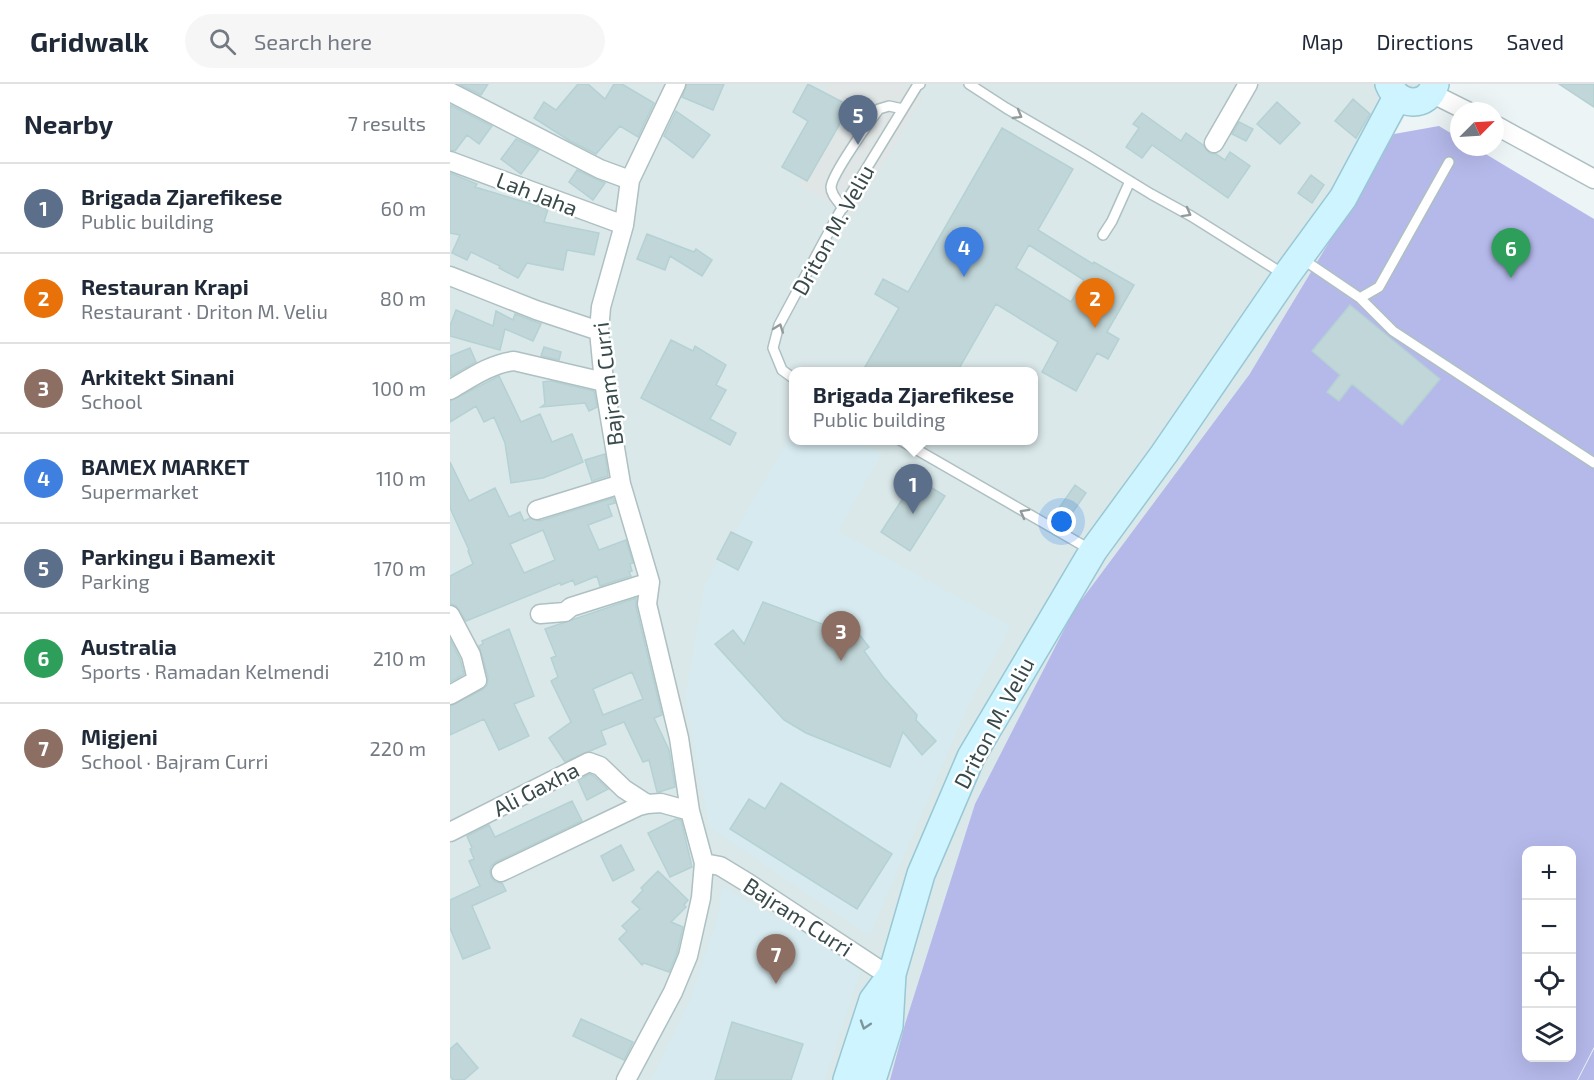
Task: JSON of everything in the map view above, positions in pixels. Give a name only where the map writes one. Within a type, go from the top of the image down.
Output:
[{"type":"street","name":"Bajram Curri","points":[[626,1080],[673,992],[688,956],[701,898],[704,863],[690,811],[679,738],[647,604],[650,582],[621,483],[604,382],[599,331],[601,307],[624,225],[630,180],[676,84]]},
{"type":"street","points":[[1214,143],[1248,84]]},
{"type":"street","points":[[1393,91],[1403,101],[1418,102],[1433,89],[1453,102]]},
{"type":"street","name":"Driton M. Veliu","points":[[872,1080],[888,1026],[892,974],[921,874],[971,757],[1094,551],[1343,198],[1393,91]]},
{"type":"street","points":[[450,92],[600,169],[630,180]]},
{"type":"street","points":[[1504,130],[1594,179]]},
{"type":"street","name":"Lah Jaha","points":[[450,161],[624,225]]},
{"type":"street","points":[[450,276],[536,310],[599,331]]},
{"type":"street","points":[[450,390],[472,377],[514,361],[604,382]]},
{"type":"street","points":[[537,510],[621,483]]},
{"type":"street","points":[[540,614],[565,612],[571,607],[650,582]]},
{"type":"street","points":[[450,615],[471,655],[477,680],[450,695]]},
{"type":"street","name":"Ali Gaxha","points":[[450,832],[589,762],[600,766],[624,789],[647,804]]},
{"type":"street","name":"Ali Gaxha","points":[[501,872],[639,806],[661,803],[690,811]]},
{"type":"street","name":"Bajram Curri","points":[[704,863],[720,866],[739,877],[877,968],[892,974]]},
{"type":"street","name":"Driton M. Veliu","points":[[847,1080],[873,1000],[892,974]]},
{"type":"lane","name":"Driton M. Veliu","points":[[789,375],[782,370],[773,348],[779,325],[843,208],[920,84]]},
{"type":"lane","points":[[969,84],[1191,216],[1360,298],[1393,331],[1594,463]]},
{"type":"lane","points":[[843,208],[833,195],[831,185],[838,172],[879,108],[889,106],[903,109]]},
{"type":"lane","points":[[1360,298],[1379,287],[1449,162]]},
{"type":"lane","points":[[1103,235],[1130,181]]},
{"type":"lane","points":[[907,445],[1094,551]]},
{"type":"shaded area","points":[[450,84],[1424,84],[1249,375],[907,1080],[450,1080]]},
{"type":"shaded area","points":[[830,84],[902,84],[923,97],[852,217],[798,184],[845,106],[825,93]]},
{"type":"shaded area","points":[[1439,126],[1450,133],[1450,156],[1489,156],[1594,219],[1594,1047],[1577,1080],[890,1080],[905,1024],[975,804],[1074,610],[1249,375],[1394,134]]},
{"type":"shaded area","points":[[789,439],[789,445],[865,445],[882,453],[838,531],[1011,626],[965,712],[870,936],[709,827],[685,697],[705,583]]},
{"type":"shaded area","points":[[722,887],[863,965],[825,1080],[651,1080],[689,1002],[718,915]]},
{"type":"shaded area","points":[[1594,1049],[1594,1080],[1578,1080]]},
{"type":"building","points":[[459,84],[488,84],[481,95]]},
{"type":"building","points":[[578,84],[588,84],[605,99],[614,84],[622,84],[654,103],[638,137],[620,126],[596,154],[570,141],[534,118],[544,102],[556,110]]},
{"type":"building","points":[[687,84],[724,84],[713,110],[682,97]]},
{"type":"building","points":[[808,84],[850,106],[807,181],[782,167],[808,121],[793,112]]},
{"type":"building","points":[[1559,84],[1594,84],[1594,107]]},
{"type":"building","points":[[1353,99],[1370,114],[1356,138],[1335,121]]},
{"type":"building","points":[[1277,102],[1300,123],[1280,144],[1257,124]]},
{"type":"building","points":[[450,105],[492,126],[479,144],[467,135],[455,151],[450,150]]},
{"type":"building","points":[[676,111],[710,135],[693,158],[664,136]]},
{"type":"building","points":[[1142,113],[1181,141],[1186,133],[1203,145],[1209,153],[1216,154],[1225,160],[1230,152],[1250,166],[1228,198],[1152,145],[1142,158],[1126,147],[1139,128],[1133,124]]},
{"type":"building","points":[[1239,122],[1253,129],[1246,141],[1232,134]]},
{"type":"building","points":[[1002,128],[1073,169],[1038,230],[1093,264],[1094,262],[1134,285],[1107,332],[1119,339],[1108,359],[1097,353],[1076,391],[1042,372],[1058,342],[996,304],[960,367],[865,367],[899,308],[875,294],[883,279],[908,292]],"holes":[[[1029,245],[1084,280],[1071,302],[1016,268]]]},
{"type":"building","points":[[516,139],[539,150],[521,174],[501,159]]},
{"type":"building","points":[[577,170],[605,183],[593,200],[569,182]]},
{"type":"building","points":[[450,173],[477,184],[475,187],[548,209],[544,222],[599,233],[594,255],[567,250],[563,270],[527,263],[518,278],[471,252],[467,260],[452,253],[460,235],[450,233]]},
{"type":"building","points":[[1311,175],[1324,185],[1312,203],[1298,193]]},
{"type":"building","points":[[647,234],[694,252],[696,249],[712,260],[702,276],[670,256],[665,270],[637,259]]},
{"type":"building","points":[[1350,305],[1440,379],[1402,425],[1352,384],[1339,401],[1327,392],[1340,375],[1312,351]]},
{"type":"building","points":[[456,310],[493,326],[496,311],[513,320],[515,314],[541,324],[533,341],[505,329],[500,350],[450,336],[450,326]]},
{"type":"building","points":[[671,340],[693,351],[695,346],[726,365],[716,385],[726,390],[710,419],[736,433],[730,445],[641,398]]},
{"type":"building","points":[[544,347],[561,352],[559,360],[541,356]]},
{"type":"building","points":[[470,348],[476,362],[451,376],[450,356]]},
{"type":"building","points":[[499,376],[521,422],[540,414],[552,442],[572,434],[583,462],[543,478],[511,483],[505,443],[494,417],[484,422],[476,406],[450,422],[450,401]]},
{"type":"building","points":[[551,381],[594,391],[597,407],[589,411],[585,403],[541,407],[545,404],[543,382]]},
{"type":"building","points":[[605,454],[608,476],[592,481],[585,460]]},
{"type":"building","points":[[450,462],[469,501],[495,488],[509,517],[520,512],[524,521],[530,518],[540,521],[613,498],[615,503],[608,505],[612,516],[588,525],[599,550],[626,540],[633,563],[630,564],[631,576],[600,586],[597,576],[575,585],[573,580],[561,585],[560,583],[466,621],[456,606],[450,604],[450,576],[473,564],[450,508]],"holes":[[[543,530],[555,560],[524,573],[510,544]]]},
{"type":"building","points":[[916,478],[945,496],[910,551],[881,532]]},
{"type":"building","points":[[1075,485],[1086,493],[1068,519],[1057,511]]},
{"type":"building","points":[[731,532],[752,542],[738,570],[717,559]]},
{"type":"building","points":[[636,598],[636,607],[662,715],[654,718],[669,750],[675,787],[657,792],[649,760],[643,762],[624,722],[601,731],[606,744],[565,762],[549,738],[571,722],[551,681],[558,677],[551,658],[556,656],[545,629]],"holes":[[[632,672],[643,699],[603,715],[593,689]]]},
{"type":"building","points":[[763,602],[830,627],[836,622],[846,624],[856,630],[869,647],[864,651],[883,677],[917,715],[916,720],[936,741],[922,755],[903,732],[890,767],[806,733],[784,720],[715,644],[733,630],[744,644]]},
{"type":"building","points":[[509,629],[534,696],[514,704],[529,736],[499,750],[484,719],[450,735],[450,706],[482,690],[487,685],[488,677],[479,646],[483,644],[482,641]]},
{"type":"building","points":[[450,639],[460,659],[464,674],[450,682]]},
{"type":"building","points":[[590,774],[608,789],[587,800],[578,780]]},
{"type":"building","points":[[781,783],[892,854],[857,909],[730,829],[749,799],[765,809]]},
{"type":"building","points":[[572,801],[582,821],[491,866],[491,877],[495,882],[502,883],[506,891],[472,906],[490,948],[463,959],[450,928],[450,900],[480,886],[469,861],[474,859],[467,836],[489,825],[495,837]]},
{"type":"building","points":[[676,819],[681,820],[692,867],[670,877],[648,833]]},
{"type":"building","points":[[621,845],[634,870],[613,881],[601,856]]},
{"type":"building","points":[[658,871],[688,900],[684,905],[686,907],[671,922],[683,927],[677,953],[669,972],[644,963],[642,965],[619,939],[627,931],[622,926],[640,909],[632,902],[643,890],[641,888]]},
{"type":"building","points":[[581,1019],[633,1042],[624,1060],[573,1036]]},
{"type":"building","points":[[732,1022],[803,1044],[791,1080],[715,1080]]},
{"type":"building","points":[[457,1043],[478,1068],[464,1080],[453,1080],[450,1076],[450,1049]]},
{"type":"place","name":"Parkingu i Bamexit","points":[[858,145]]},
{"type":"place","name":"BAMEX MARKET","points":[[964,277]]},
{"type":"place","name":"Australia","points":[[1511,278]]},
{"type":"place","name":"Restauran Krapi","points":[[1095,328]]},
{"type":"place","name":"Brigada Zjarefikese","points":[[913,514]]},
{"type":"place","name":"Arkitekt Sinani","points":[[841,661]]},
{"type":"place","name":"Migjeni","points":[[776,984]]}]
